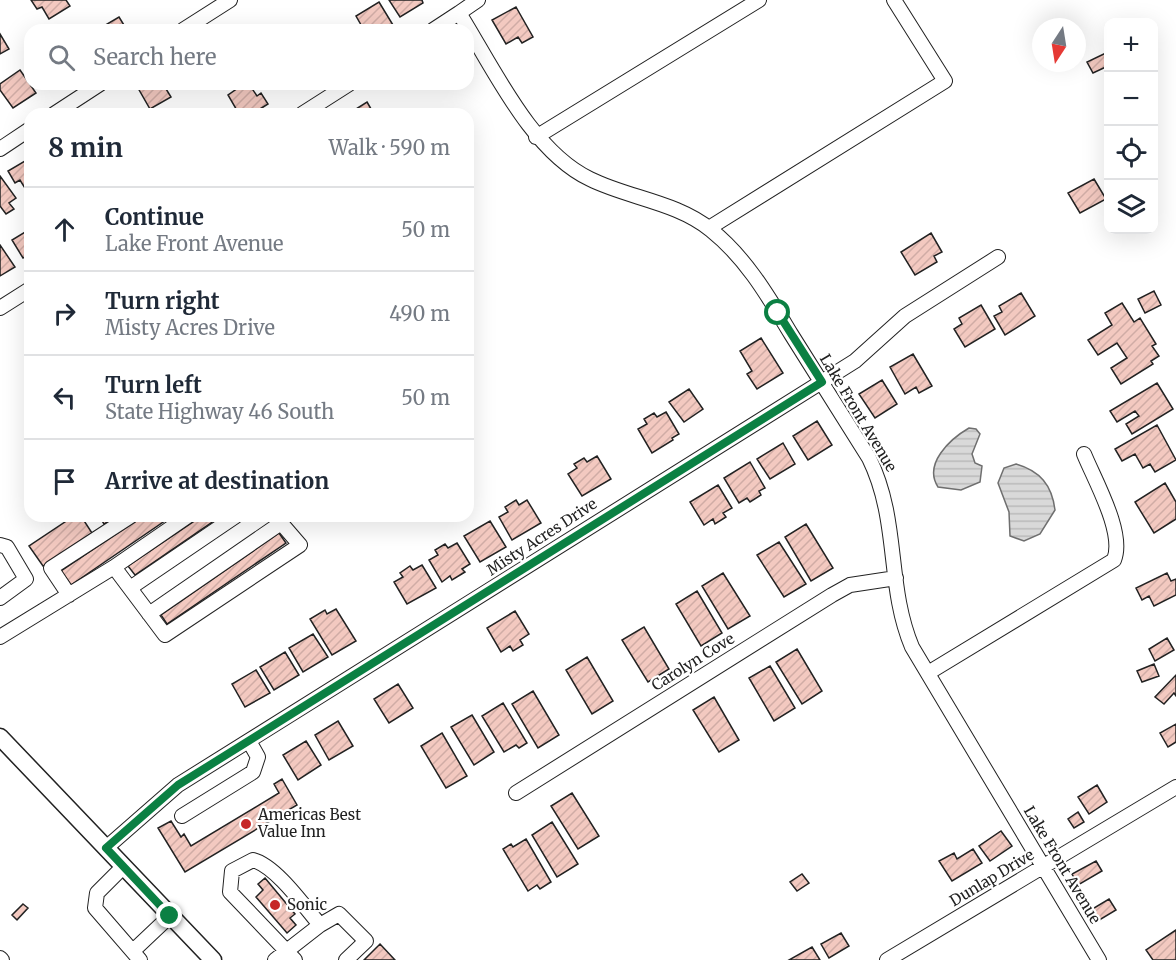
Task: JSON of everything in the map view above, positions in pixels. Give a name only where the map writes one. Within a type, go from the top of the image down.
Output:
[{"type":"main road","points":[[0,737],[213,960]]},
{"type":"street","points":[[192,24],[230,0]]},
{"type":"street","points":[[442,24],[478,0]]},
{"type":"street","points":[[536,136],[759,0]]},
{"type":"street","points":[[710,228],[945,81],[894,0]]},
{"type":"street","name":"Lake Front Avenue","points":[[459,13],[466,24]]},
{"type":"street","name":"Lake Front Avenue","points":[[474,37],[536,136],[560,160],[588,179],[659,202],[710,228],[745,261],[822,382],[881,483],[892,535],[896,578],[905,630],[928,673],[1099,960]]},
{"type":"street","points":[[63,108],[91,90]]},
{"type":"street","points":[[311,108],[340,90]]},
{"type":"street","points":[[0,149],[24,133]]},
{"type":"street","name":"Misty Acres Drive","points":[[106,848],[165,794],[855,361],[905,316],[998,257]]},
{"type":"street","points":[[0,308],[24,293]]},
{"type":"street","points":[[928,673],[1114,560],[1117,548],[1116,533],[1084,454]]},
{"type":"street","points":[[69,595],[51,568],[122,522]]},
{"type":"street","points":[[0,637],[114,567],[179,522]]},
{"type":"street","points":[[130,588],[227,522]]},
{"type":"street","points":[[149,614],[274,522]]},
{"type":"street","points":[[114,567],[165,635],[300,545],[281,522]]},
{"type":"street","points":[[0,544],[7,547],[26,575],[22,584],[0,598]]},
{"type":"street","name":"Carolyn Cove","points":[[516,793],[832,595],[850,585],[896,578]]},
{"type":"street","points":[[182,816],[254,772],[258,757],[249,741]]},
{"type":"street","name":"Dunlap Drive","points":[[893,958],[1176,787]]},
{"type":"street","points":[[320,925],[293,893],[262,862],[253,860],[232,871],[230,892],[285,957],[320,925],[339,914],[366,941],[346,960]]},
{"type":"street","points":[[123,867],[97,893],[95,908],[137,955],[170,916]]},
{"type":"shaded area","points":[[969,428],[976,429],[980,434],[972,454],[975,463],[982,466],[980,482],[961,490],[938,487],[934,478],[936,461],[947,445]]},
{"type":"shaded area","points":[[1016,464],[1032,471],[1043,480],[1051,493],[1055,510],[1040,534],[1024,541],[1010,536],[1009,512],[998,483],[1004,468]]},
{"type":"building","points":[[31,0],[66,0],[70,6],[49,19],[42,7],[37,9]]},
{"type":"building","points":[[389,0],[422,0],[423,3],[400,17]]},
{"type":"building","points":[[379,2],[392,24],[361,24],[356,16]]},
{"type":"building","points":[[516,7],[533,37],[522,43],[518,37],[506,44],[492,20]]},
{"type":"building","points":[[119,17],[123,24],[107,24]]},
{"type":"building","points":[[0,34],[9,49],[0,54]]},
{"type":"building","points":[[1104,54],[1104,68],[1093,73],[1087,62]]},
{"type":"building","points":[[20,70],[24,76],[24,90],[34,90],[36,93],[13,108],[0,90],[0,84]]},
{"type":"building","points":[[139,90],[167,90],[171,97],[149,108]]},
{"type":"building","points":[[235,90],[253,90],[257,96],[261,93],[268,104],[262,108],[236,108],[228,95]]},
{"type":"building","points":[[367,102],[370,108],[358,108]]},
{"type":"building","points":[[24,162],[24,186],[20,180],[15,183],[8,171]]},
{"type":"building","points":[[0,176],[16,198],[9,203],[14,209],[6,214],[0,206]]},
{"type":"building","points":[[1094,179],[1104,196],[1104,200],[1080,213],[1068,193]]},
{"type":"building","points":[[24,233],[24,257],[23,258],[12,240]]},
{"type":"building","points":[[931,233],[942,252],[934,256],[937,262],[915,275],[901,252]]},
{"type":"building","points":[[0,245],[15,267],[0,276]]},
{"type":"building","points":[[1154,291],[1161,305],[1145,313],[1138,299]]},
{"type":"building","points":[[1021,293],[1035,316],[1005,335],[994,316],[1002,312],[999,306]]},
{"type":"building","points":[[1122,303],[1134,322],[1140,318],[1156,344],[1152,346],[1159,356],[1151,361],[1153,364],[1121,384],[1111,368],[1127,358],[1117,343],[1098,355],[1088,340],[1112,325],[1105,313]]},
{"type":"building","points":[[981,305],[995,329],[965,347],[954,329],[962,324],[959,318]]},
{"type":"building","points":[[761,338],[783,373],[757,389],[747,374],[752,371],[740,351]]},
{"type":"building","points":[[913,354],[932,386],[919,393],[916,387],[905,394],[890,367]]},
{"type":"building","points":[[882,380],[897,404],[875,418],[859,394]]},
{"type":"building","points":[[1157,383],[1173,409],[1132,434],[1126,424],[1139,416],[1135,411],[1117,422],[1110,411]]},
{"type":"building","points":[[689,389],[703,409],[684,422],[669,402]]},
{"type":"building","points":[[666,412],[679,434],[652,453],[638,429],[647,424],[644,419],[654,413],[657,417]]},
{"type":"building","points":[[817,421],[832,445],[808,460],[793,436]]},
{"type":"building","points":[[1157,425],[1176,460],[1155,472],[1150,464],[1143,468],[1135,454],[1122,461],[1115,449]]},
{"type":"building","points":[[783,443],[795,464],[770,479],[757,459]]},
{"type":"building","points":[[597,456],[611,479],[582,496],[568,474],[577,468],[574,464],[584,458],[587,462]]},
{"type":"building","points":[[750,462],[765,488],[759,491],[761,495],[750,502],[747,498],[739,503],[724,478]]},
{"type":"building","points":[[1165,483],[1176,502],[1176,519],[1154,533],[1135,502]]},
{"type":"building","points":[[718,485],[732,508],[723,513],[726,517],[715,524],[713,519],[704,525],[690,502]]},
{"type":"building","points":[[516,500],[519,505],[527,500],[541,523],[512,540],[499,517],[508,512],[505,507]]},
{"type":"building","points":[[490,521],[506,547],[480,562],[464,536]]},
{"type":"building","points":[[65,522],[85,522],[92,533],[43,566],[29,546]]},
{"type":"building","points":[[134,522],[163,522],[71,585],[61,571]]},
{"type":"building","points":[[193,522],[212,522],[135,575],[128,566]]},
{"type":"building","points":[[806,524],[833,568],[811,581],[785,537]]},
{"type":"building","points":[[279,533],[286,543],[167,624],[161,615]]},
{"type":"building","points":[[779,542],[806,584],[784,597],[757,555]]},
{"type":"building","points":[[457,543],[470,564],[462,569],[465,572],[452,580],[450,576],[442,582],[429,560],[438,555],[435,550],[445,544],[448,548]]},
{"type":"building","points":[[422,565],[436,588],[407,604],[394,582],[403,577],[400,573],[410,566],[413,570]]},
{"type":"building","points":[[723,573],[750,616],[728,629],[702,586]]},
{"type":"building","points":[[1167,573],[1171,581],[1176,579],[1176,595],[1154,606],[1149,596],[1142,600],[1136,588]]},
{"type":"building","points":[[697,591],[722,633],[701,646],[676,604]]},
{"type":"building","points":[[336,609],[356,641],[332,655],[310,619],[325,610],[327,614]]},
{"type":"building","points":[[515,611],[529,634],[520,640],[523,645],[513,651],[510,646],[501,652],[487,628]]},
{"type":"building","points":[[644,627],[669,669],[648,682],[622,640]]},
{"type":"building","points":[[313,634],[328,657],[303,672],[289,648]]},
{"type":"building","points":[[1167,638],[1174,650],[1155,661],[1149,649]]},
{"type":"building","points":[[797,649],[822,691],[802,704],[776,662]]},
{"type":"building","points":[[285,652],[299,675],[274,690],[260,667]]},
{"type":"building","points":[[587,657],[613,701],[592,714],[566,670]]},
{"type":"building","points":[[1154,664],[1159,676],[1142,682],[1137,671]]},
{"type":"building","points":[[770,666],[795,708],[774,721],[749,678]]},
{"type":"building","points":[[256,670],[270,693],[245,707],[232,684]]},
{"type":"building","points":[[1176,675],[1176,696],[1174,693],[1164,704],[1155,697]]},
{"type":"building","points":[[398,684],[413,708],[389,723],[374,699]]},
{"type":"building","points":[[533,691],[559,735],[538,748],[512,704]]},
{"type":"building","points":[[714,697],[739,740],[719,752],[693,710]]},
{"type":"building","points":[[503,703],[527,743],[519,748],[516,745],[504,752],[482,716]]},
{"type":"building","points":[[472,715],[494,752],[474,765],[451,727]]},
{"type":"building","points":[[338,721],[353,746],[329,760],[315,735]]},
{"type":"building","points":[[1176,724],[1176,742],[1168,747],[1160,733]]},
{"type":"building","points":[[442,733],[467,776],[446,788],[421,746]]},
{"type":"building","points":[[306,741],[321,765],[298,780],[283,755]]},
{"type":"building","name":"Americas Best Value Inn","points":[[282,779],[297,805],[185,872],[158,828],[171,821],[181,837],[184,834],[191,846],[279,793],[274,784]]},
{"type":"building","points":[[1097,785],[1107,802],[1089,814],[1078,797]]},
{"type":"building","points":[[572,793],[599,836],[578,849],[551,806]]},
{"type":"building","points":[[1078,812],[1084,822],[1074,828],[1068,819]]},
{"type":"building","points":[[552,822],[578,864],[557,877],[532,835]]},
{"type":"building","points":[[1001,831],[1012,846],[990,861],[979,846]]},
{"type":"building","points":[[526,839],[551,882],[540,889],[537,885],[528,891],[503,849],[511,844],[513,847]]},
{"type":"building","points":[[973,849],[982,863],[952,881],[939,861],[954,853],[957,859]]},
{"type":"building","points":[[1096,861],[1102,871],[1078,885],[1072,874]]},
{"type":"building","points":[[802,874],[809,883],[797,891],[790,882]]},
{"type":"building","name":"Sonic","points":[[265,878],[295,914],[290,918],[296,925],[287,933],[256,897],[263,890],[258,884]]},
{"type":"building","points":[[1109,899],[1116,910],[1096,922],[1089,911]]},
{"type":"building","points":[[23,904],[28,908],[17,920],[12,915]]},
{"type":"building","points":[[1176,930],[1176,960],[1153,960],[1146,950]]},
{"type":"building","points":[[841,933],[849,946],[829,958],[821,944]]},
{"type":"building","points":[[380,944],[395,960],[364,960]]},
{"type":"building","points":[[812,947],[820,960],[789,960]]},
{"type":"place","name":"Americas Best Value Inn","points":[[246,824]]},
{"type":"place","name":"Sonic","points":[[275,905]]},
{"type":"route","points":[[170,916],[106,848],[178,785],[822,382],[778,313]]}]
